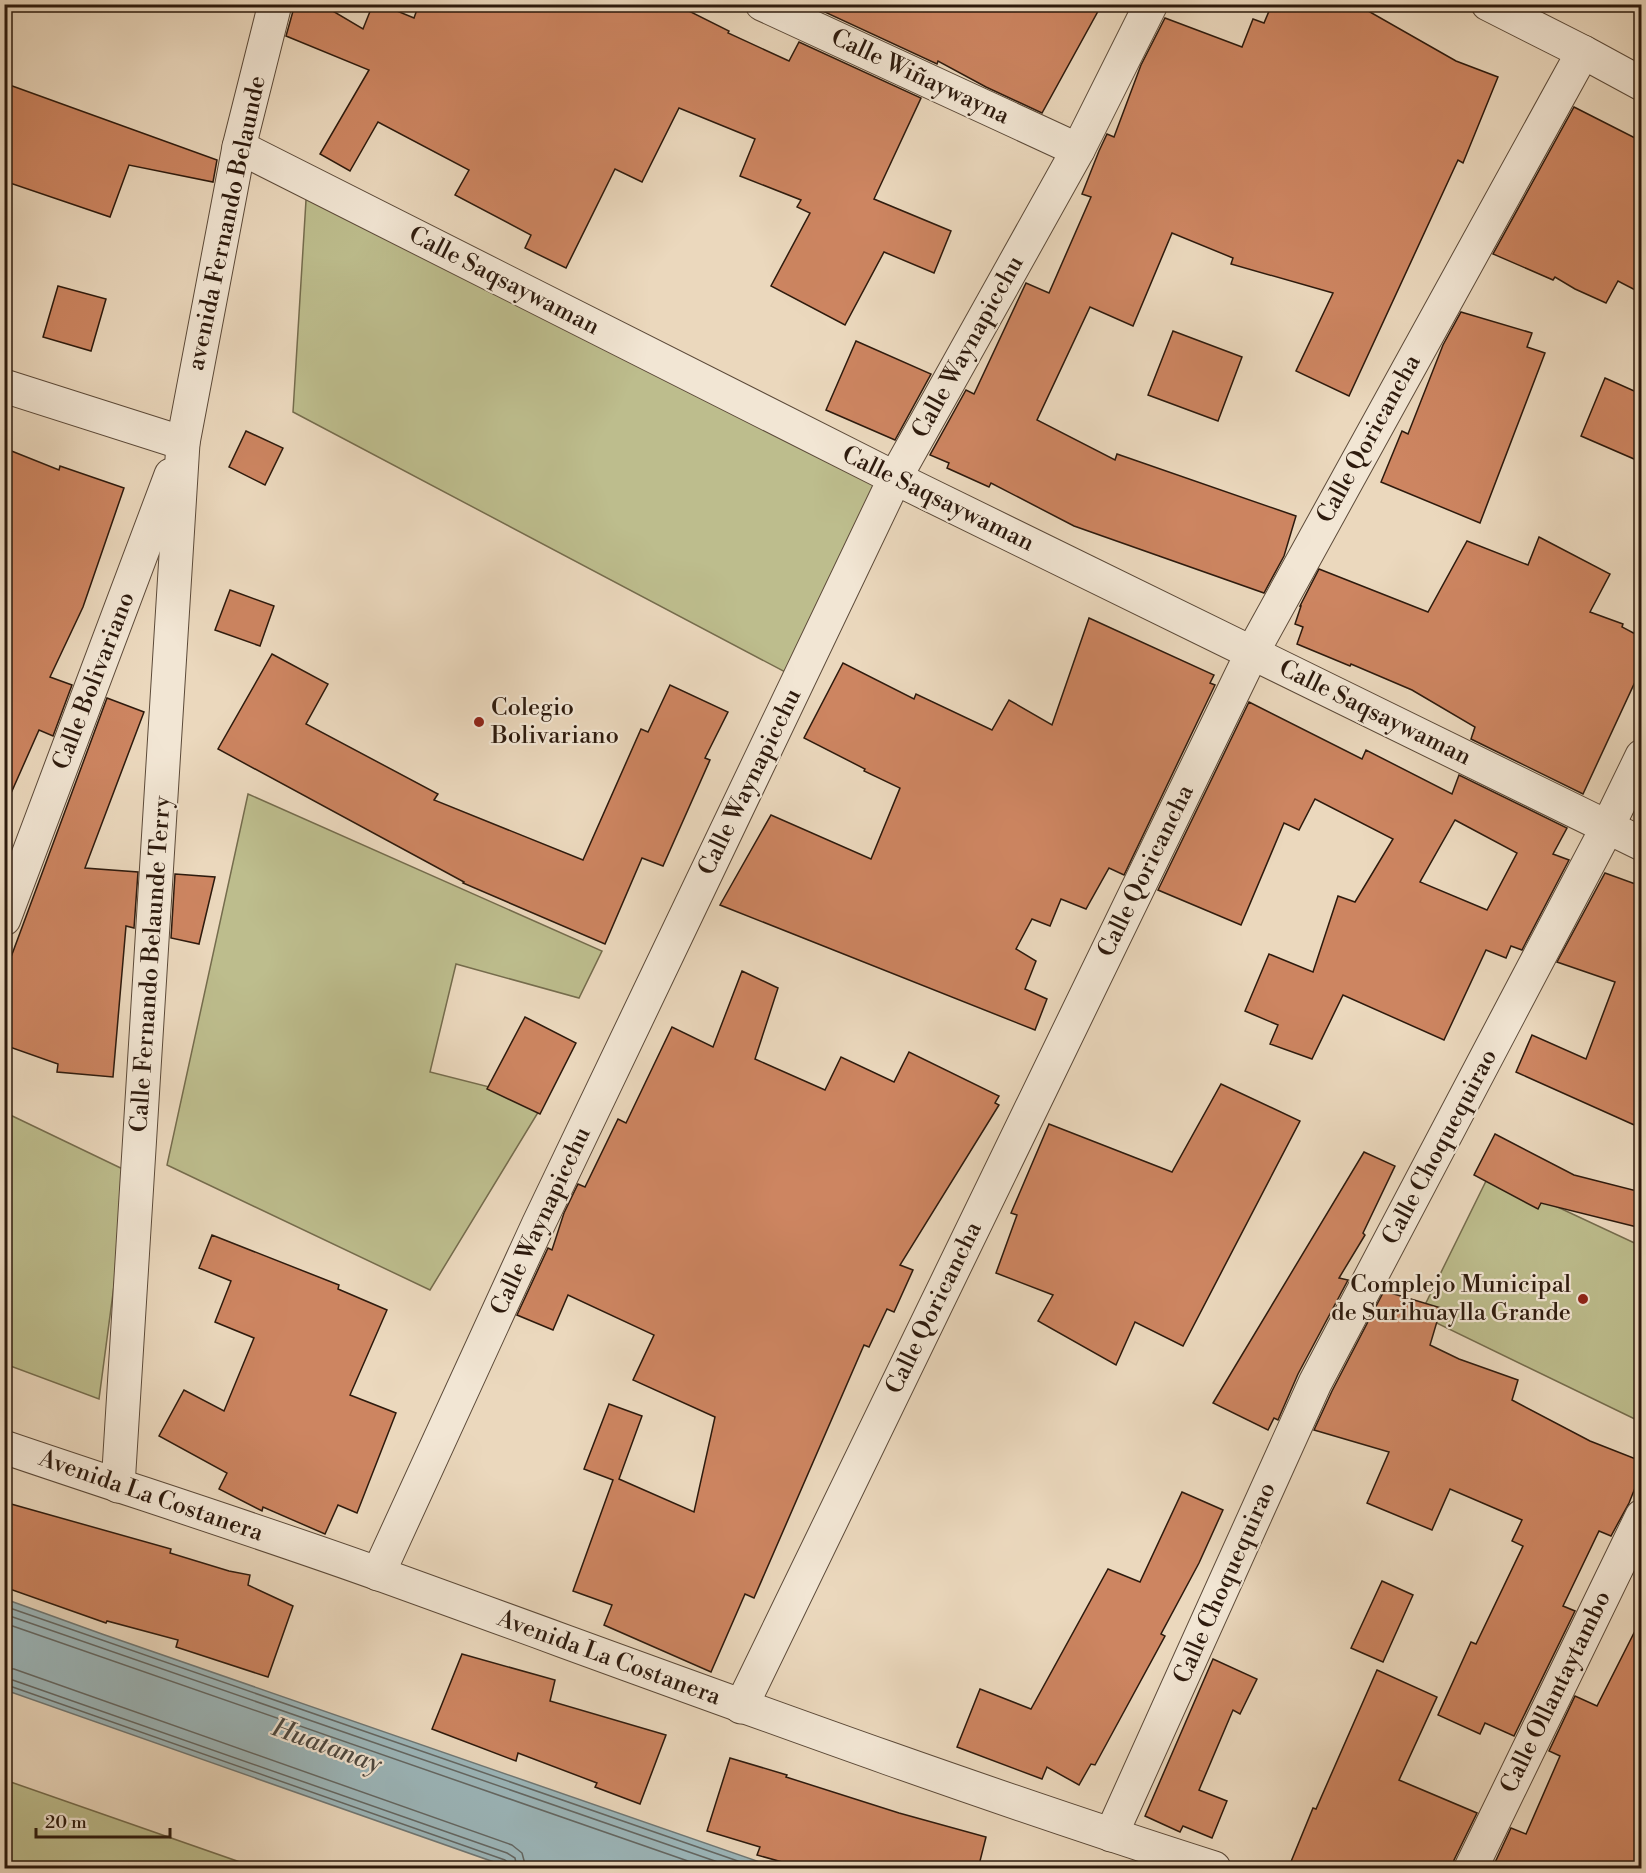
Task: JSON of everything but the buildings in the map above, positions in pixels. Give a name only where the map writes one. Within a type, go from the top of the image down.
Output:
[{"type":"street","name":"avenida Fernando Belaunde","points":[[183,443],[238,147],[275,4]]},
{"type":"street","name":"Calle Wiñaywayna","points":[[762,4],[1078,150]]},
{"type":"street","name":"Calle Waynapicchu","points":[[378,1574],[533,1236],[896,478],[1078,150],[1151,4]]},
{"type":"street","points":[[1488,4],[1641,84]]},
{"type":"street","name":"Calle Qoricancha","points":[[741,1707],[1252,652],[1583,52]]},
{"type":"street","name":"Calle Saqsaywaman","points":[[238,147],[896,478],[1641,844]]},
{"type":"street","points":[[4,386],[183,443]]},
{"type":"street","name":"Calle Bolivariano","points":[[4,919],[183,443]]},
{"type":"street","name":"Calle Fernando Belaunde Terry","points":[[118,1486],[183,443]]},
{"type":"street","name":"Calle Choquequirao","points":[[1111,1836],[1315,1383],[1607,828],[1641,756]]},
{"type":"street","name":"Avenida La Costanera","points":[[4,1447],[378,1574],[741,1707],[1111,1836],[1214,1869]]},
{"type":"street","name":"Calle Ollantaytambo","points":[[1471,1869],[1641,1516]]},
{"type":"green space","points":[[307,184],[904,483],[806,683],[293,412]]},
{"type":"green space","points":[[248,794],[602,951],[579,998],[456,964],[430,1072],[545,1101],[430,1290],[167,1165]]},
{"type":"green space","points":[[4,1112],[129,1172],[99,1399],[5,1364]]},
{"type":"green space","points":[[1489,1175],[1641,1246],[1641,1422],[1420,1315]]},
{"type":"green space","points":[[5,1780],[257,1868],[5,1868]]},
{"type":"water","name":"Huatanay","points":[[5,1599],[777,1868],[511,1868],[5,1690]]},
{"type":"place","name":"Colegio Bolivariano","points":[[479,722]]},
{"type":"place","name":"Complejo Municipal de Surihuaylla Grande","points":[[1583,1299]]}]
